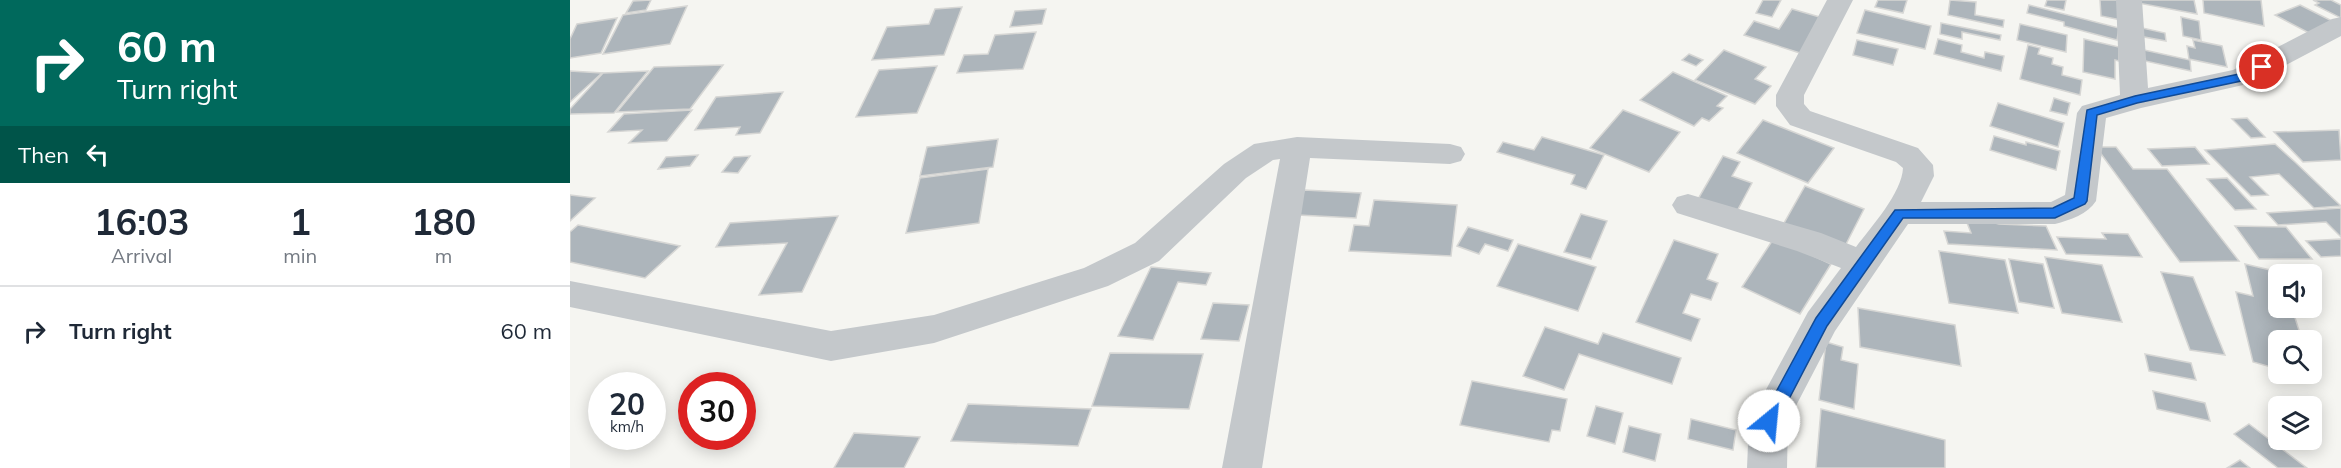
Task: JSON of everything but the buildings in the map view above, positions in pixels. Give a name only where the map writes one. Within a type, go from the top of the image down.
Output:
[{"type":"street","points":[[1767,468],[1769,421],[1821,322],[1899,213],[1918,176],[1918,165],[1906,155],[1800,118],[1790,106],[1790,95],[1840,0]]},
{"type":"street","points":[[2129,0],[2135,100]]},
{"type":"street","points":[[1899,213],[2055,213],[2080,201],[2092,113],[2135,100],[2242,77],[2341,25]]},
{"type":"street","points":[[1242,468],[1297,147]]},
{"type":"street","points":[[570,294],[831,346],[934,329],[1096,277],[1147,252],[1234,171],[1265,151],[1297,147],[1450,154]]},
{"type":"street","points":[[1688,205],[1809,242],[1864,264]]},
{"type":"route","points":[[1769,421],[1821,322],[1899,213],[2055,213],[2080,201],[2092,113],[2135,100],[2242,77],[2262,67]]}]
